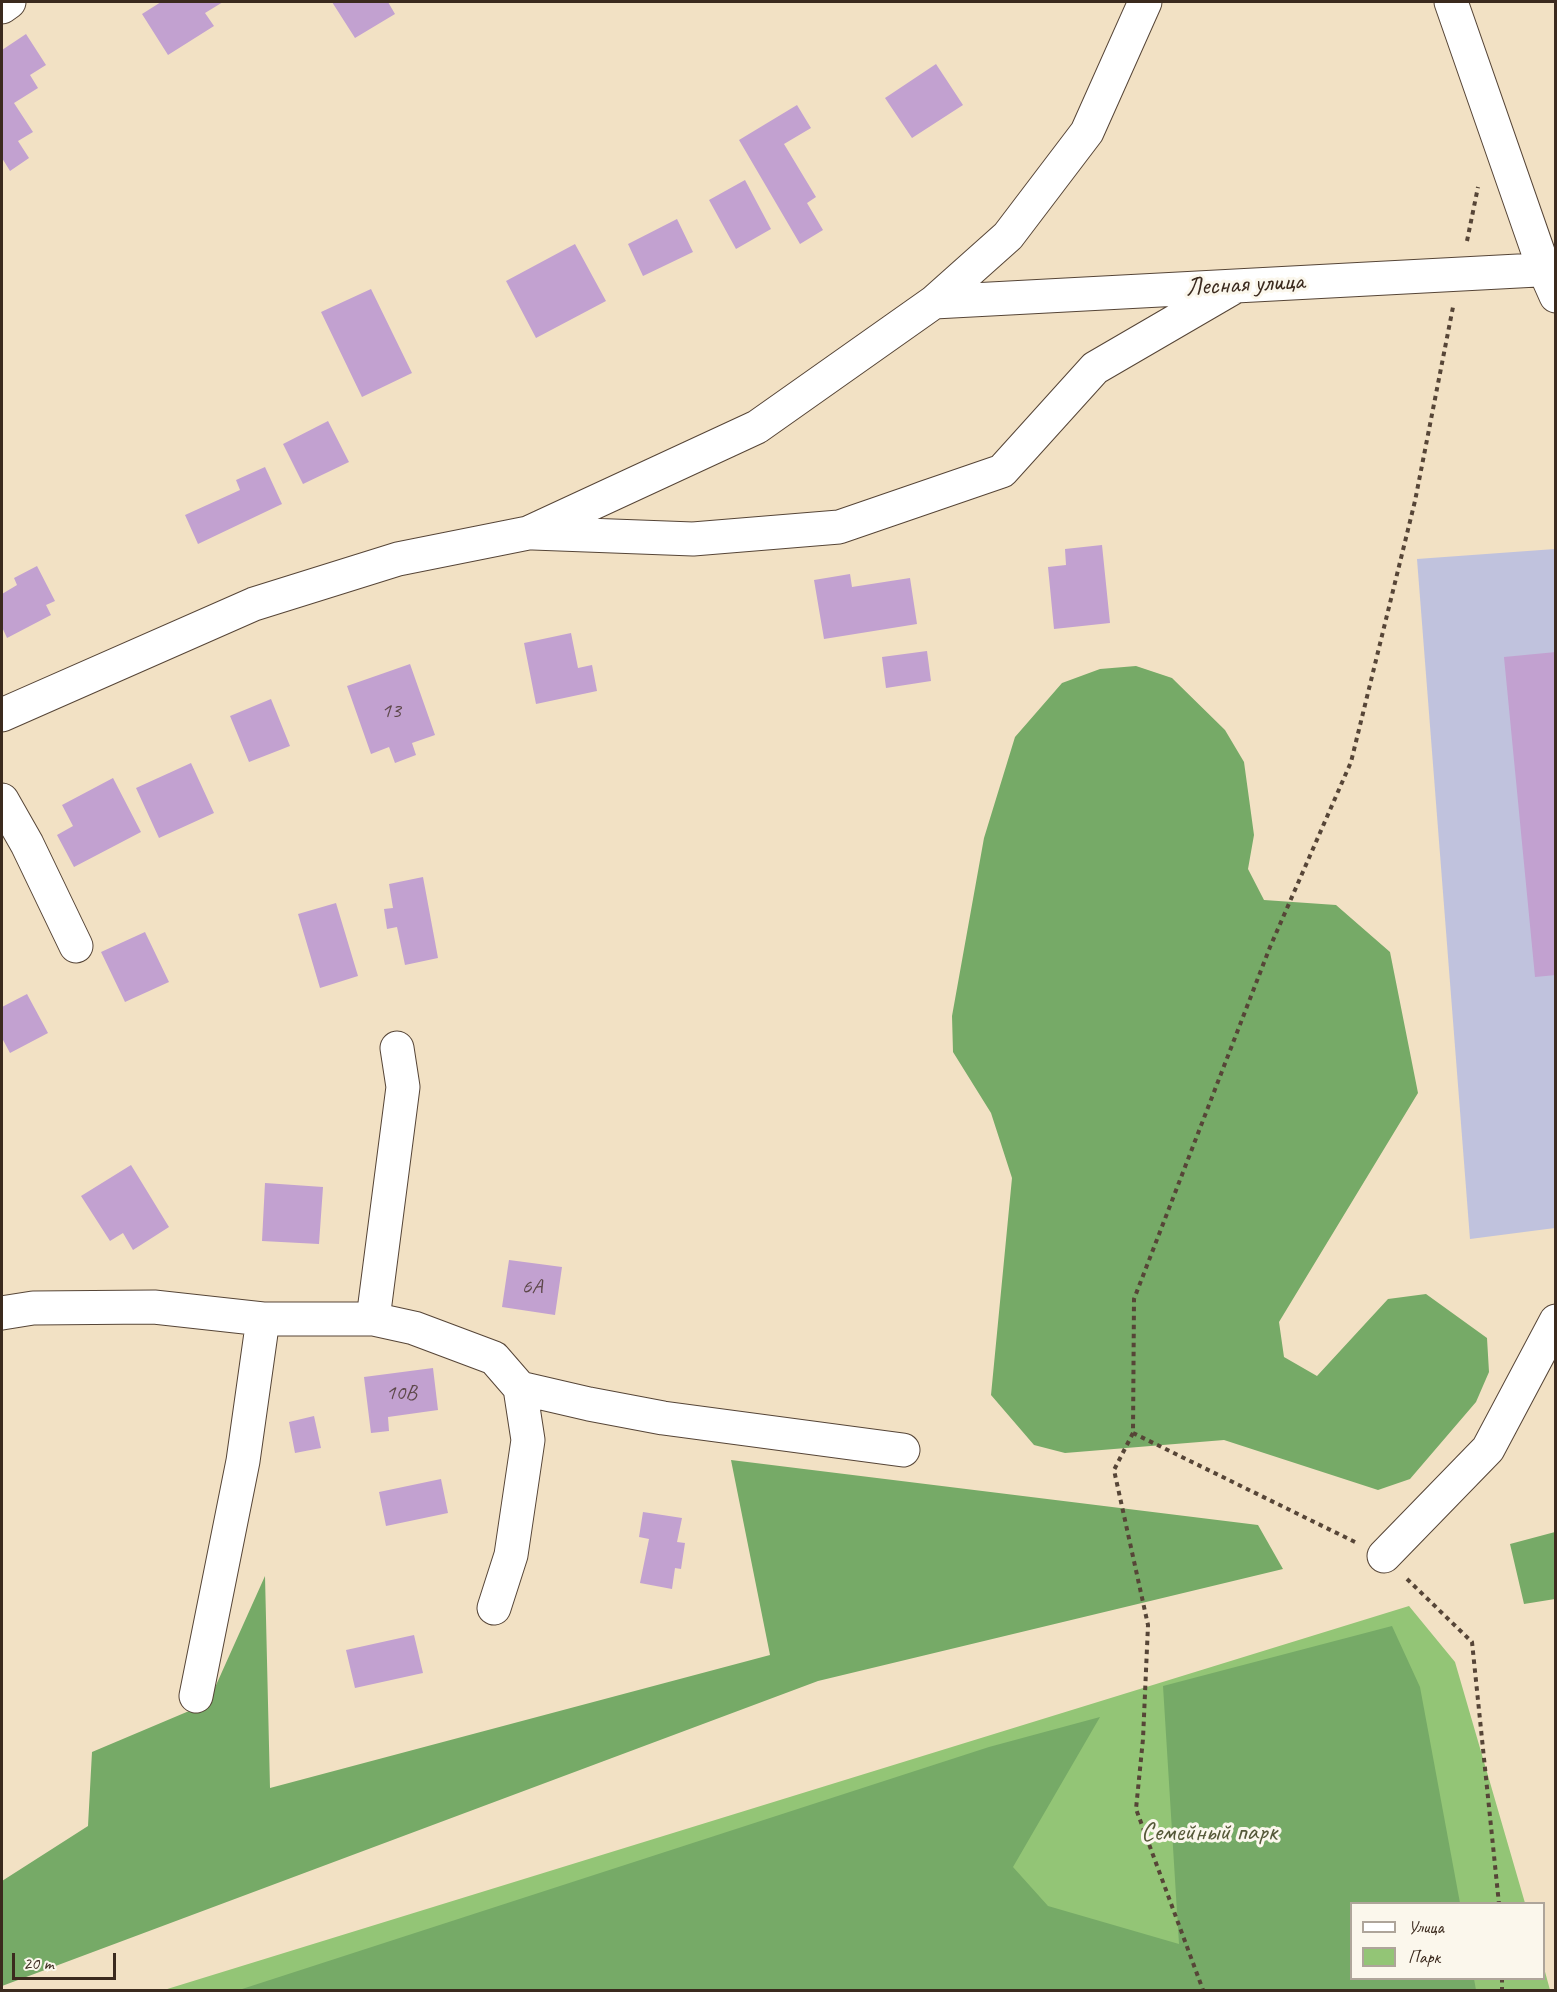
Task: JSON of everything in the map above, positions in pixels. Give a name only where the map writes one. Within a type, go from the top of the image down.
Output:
[{"type":"street","points":[[2,7],[9,2]]},
{"type":"street","points":[[528,533],[757,427],[934,302],[1008,236],[1087,132],[1145,2]]},
{"type":"street","points":[[1451,2],[1552,278]]},
{"type":"street","name":"Лесная улица","points":[[934,302],[1460,273],[1552,278]]},
{"type":"street","points":[[2,715],[254,604],[398,559],[528,533],[693,539],[838,527],[1002,471],[1095,368],[1236,286]]},
{"type":"street","points":[[2,800],[27,844],[76,946]]},
{"type":"street","points":[[373,1319],[403,1087],[396,1048]]},
{"type":"street","points":[[2,1312],[33,1308],[154,1307],[263,1319],[373,1319],[414,1328],[494,1358],[520,1388],[528,1440],[511,1555],[494,1608]]},
{"type":"street","points":[[196,1696],[243,1461],[263,1319]]},
{"type":"street","points":[[1384,1556],[1488,1449],[1556,1322]]},
{"type":"street","points":[[520,1388],[663,1418],[903,1450]]},
{"type":"path","points":[[1203,1990],[1136,1809],[1143,1738],[1148,1625],[1114,1470],[1133,1432],[1134,1299],[1270,947],[1351,762],[1415,501],[1478,183]]},
{"type":"path","points":[[1133,1432],[1384,1556],[1472,1642],[1499,1902]]},
{"type":"shaded area","points":[[1555,549],[1555,1228],[1470,1239],[1417,559]]},
{"type":"green space","points":[[1136,666],[1172,678],[1225,730],[1244,762],[1254,835],[1248,869],[1264,900],[1336,905],[1390,952],[1418,1093],[1279,1322],[1284,1357],[1317,1376],[1388,1299],[1426,1294],[1487,1338],[1489,1372],[1476,1402],[1410,1479],[1378,1490],[1224,1440],[1065,1453],[1034,1445],[991,1395],[1012,1178],[991,1113],[953,1052],[952,1016],[984,838],[1015,737],[1062,683],[1100,669]]},
{"type":"green space","points":[[731,1460],[1258,1525],[1283,1569],[818,1681],[2,1986],[2,1881],[88,1826],[92,1752],[208,1703],[265,1576],[270,1788],[770,1655]]},
{"type":"green space","points":[[1555,1532],[1555,1599],[1524,1604],[1510,1544]]},
{"type":"green space","name":"Семейный парк","points":[[1409,1606],[1455,1662],[1525,1902],[1350,1902],[1350,1980],[1545,1980],[1545,1972],[1550,1990],[164,1990]]},
{"type":"green space","name":"Семейный парк","points":[[1392,1626],[1420,1687],[1460,1902],[1350,1902],[1350,1980],[1474,1980],[1476,1990],[239,1990],[989,1747],[1100,1717],[1013,1867],[1048,1906],[1179,1944],[1163,1686]]},
{"type":"building","points":[[161,2],[223,2],[205,13],[214,26],[168,55],[142,14]]},
{"type":"building","points":[[332,2],[388,2],[395,14],[355,38]]},
{"type":"building","points":[[26,34],[46,65],[30,75],[38,88],[14,103],[33,132],[18,141],[29,158],[10,171],[2,158],[2,50]]},
{"type":"building","points":[[936,64],[963,105],[912,138],[885,98]]},
{"type":"building","points":[[797,105],[811,128],[784,144],[816,197],[807,203],[823,230],[800,244],[739,140]]},
{"type":"building","points":[[745,180],[771,229],[736,249],[709,200]]},
{"type":"building","points":[[677,219],[693,252],[643,276],[628,244]]},
{"type":"building","points":[[575,244],[606,301],[536,338],[506,281]]},
{"type":"building","points":[[371,289],[412,373],[362,397],[321,312]]},
{"type":"building","points":[[328,421],[349,462],[303,484],[283,444]]},
{"type":"building","points":[[265,467],[282,504],[198,544],[185,515],[240,490],[236,480]]},
{"type":"building","points":[[1102,545],[1110,623],[1054,629],[1048,567],[1066,565],[1065,549]]},
{"type":"building","points":[[37,566],[55,601],[46,605],[51,615],[7,638],[2,627],[2,594],[17,585],[14,578]]},
{"type":"building","points":[[850,574],[852,587],[910,578],[917,624],[824,639],[814,580]]},
{"type":"building","points":[[571,633],[578,668],[592,665],[597,691],[536,704],[524,643]]},
{"type":"building","points":[[927,651],[931,681],[886,688],[882,657]]},
{"type":"building","points":[[1556,652],[1556,975],[1535,977],[1504,657]]},
{"type":"building","points":[[410,664],[435,735],[412,743],[416,755],[395,763],[389,747],[371,754],[347,686]]},
{"type":"building","points":[[271,699],[290,746],[249,762],[230,716]]},
{"type":"building","points":[[191,763],[214,813],[159,838],[136,788]]},
{"type":"building","points":[[113,778],[141,832],[74,867],[57,835],[73,826],[62,805]]},
{"type":"building","points":[[423,877],[438,958],[405,965],[397,927],[387,929],[384,909],[393,908],[389,884]]},
{"type":"building","points":[[336,903],[358,976],[320,988],[298,914]]},
{"type":"building","points":[[145,932],[169,982],[125,1002],[101,952]]},
{"type":"building","points":[[27,994],[48,1033],[10,1053],[2,1038],[2,1007]]},
{"type":"building","points":[[131,1165],[169,1227],[133,1250],[123,1233],[110,1241],[81,1196]]},
{"type":"building","points":[[265,1183],[323,1187],[319,1244],[262,1241]]},
{"type":"building","points":[[509,1260],[562,1267],[555,1315],[502,1307]]},
{"type":"building","points":[[433,1368],[438,1410],[388,1417],[389,1431],[371,1433],[364,1377]]},
{"type":"building","points":[[314,1416],[321,1448],[295,1453],[289,1422]]},
{"type":"building","points":[[441,1479],[448,1513],[386,1526],[379,1492]]},
{"type":"building","points":[[643,1512],[682,1518],[677,1542],[685,1543],[681,1569],[675,1568],[672,1589],[640,1583],[649,1539],[639,1537]]},
{"type":"building","points":[[414,1635],[423,1673],[355,1688],[346,1650]]}]
